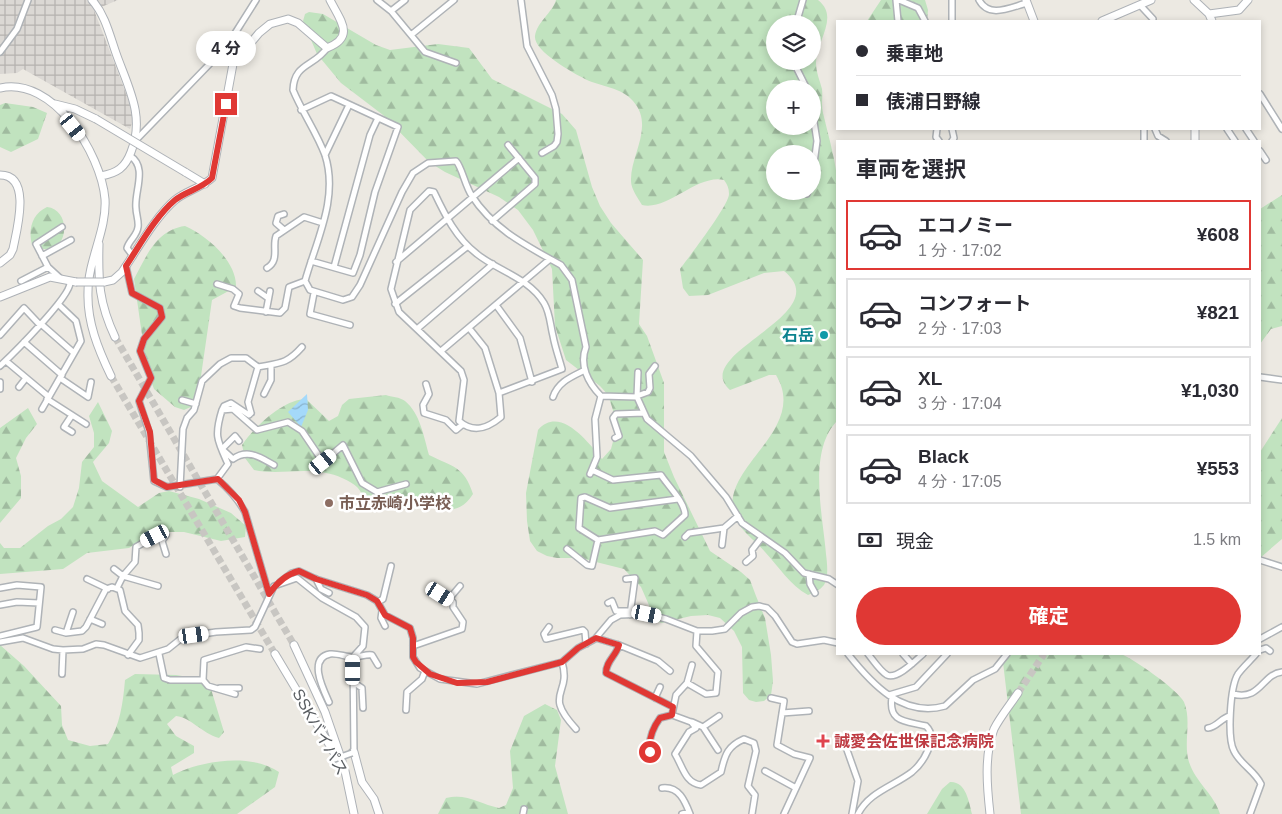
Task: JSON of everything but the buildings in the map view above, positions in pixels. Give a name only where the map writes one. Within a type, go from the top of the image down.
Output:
[{"type":"street","points":[[0,52],[16,29],[28,0]]},
{"type":"street","points":[[92,0],[104,20],[131,95],[138,123],[136,140],[124,167],[117,172],[100,176]]},
{"type":"street","points":[[136,140],[227,46],[256,0]]},
{"type":"street","points":[[305,281],[323,223],[330,192],[324,155],[293,90],[293,80],[297,72],[324,53],[327,48],[340,42],[344,36],[341,22],[330,0]]},
{"type":"street","points":[[377,0],[391,11],[425,52],[456,63]]},
{"type":"street","points":[[391,11],[406,0]]},
{"type":"street","points":[[411,35],[454,0]]},
{"type":"street","points":[[521,0],[527,46],[552,95],[556,109],[557,142],[542,153]]},
{"type":"street","points":[[799,15],[803,0]]},
{"type":"street","points":[[898,20],[897,0],[918,8],[924,20]]},
{"type":"street","points":[[952,0],[952,20]]},
{"type":"street","points":[[979,0],[982,6],[989,11],[997,11],[1027,1],[1034,20]]},
{"type":"street","points":[[1104,20],[1151,0]]},
{"type":"street","points":[[1194,0],[1210,18],[1239,10],[1248,0]]},
{"type":"street","points":[[1140,4],[1153,20]]},
{"type":"street","points":[[233,64],[259,32],[278,20],[288,19],[298,23],[327,48]]},
{"type":"street","points":[[0,297],[50,277],[73,282],[104,282],[117,277],[171,204],[212,178],[233,64],[227,46]]},
{"type":"street","points":[[0,88],[9,86],[27,89],[44,95],[54,104],[83,139],[100,176],[105,200],[100,238],[100,297],[104,314],[115,337]]},
{"type":"street","points":[[302,110],[330,96],[398,128],[375,192],[360,255],[353,273],[311,260]]},
{"type":"street","points":[[1261,96],[1282,129]]},
{"type":"street","points":[[54,104],[75,109],[96,119],[205,184]]},
{"type":"street","points":[[324,155],[349,105]]},
{"type":"street","points":[[334,267],[370,135],[378,118]]},
{"type":"street","points":[[1156,130],[1158,136],[1164,140]]},
{"type":"street","points":[[492,221],[535,184],[535,178],[508,145]]},
{"type":"street","points":[[130,156],[134,159],[138,169],[140,182],[135,207],[139,226],[127,248],[133,256]]},
{"type":"street","points":[[396,262],[519,158]]},
{"type":"street","points":[[305,281],[314,293],[343,300],[352,297],[402,192],[414,173],[420,167],[439,161],[456,160],[463,181],[492,221],[561,265],[572,280],[586,347],[582,357],[585,370],[601,396],[595,419],[597,457],[591,472],[613,480],[661,475],[678,499],[685,510],[685,515],[663,535],[655,532],[598,540],[580,528],[581,498],[585,497],[610,508],[678,499]]},
{"type":"street","points":[[0,175],[12,178],[17,183],[20,195],[13,249],[10,255],[0,263]]},
{"type":"street","points":[[468,328],[485,348],[499,394],[501,417],[490,427],[483,429],[463,424],[458,415],[464,385],[461,371],[399,312],[391,289],[410,210],[429,191],[434,192],[446,219],[468,246],[478,255],[530,287],[544,302],[550,317],[562,368],[499,394]]},
{"type":"street","points":[[284,214],[278,216],[276,223],[284,230]]},
{"type":"street","points":[[267,268],[274,262],[276,253],[274,239],[284,230],[295,225],[304,217],[323,223]]},
{"type":"street","points":[[60,278],[48,267],[37,242],[62,227]]},
{"type":"street","points":[[100,238],[90,264],[89,310],[99,351],[111,376]]},
{"type":"street","points":[[42,256],[71,240]]},
{"type":"street","points":[[395,304],[468,246]]},
{"type":"street","points":[[441,350],[550,259]]},
{"type":"street","points":[[417,329],[493,264]]},
{"type":"street","points":[[126,266],[132,293],[160,308],[162,317],[144,339],[140,351],[151,378],[139,401],[150,432],[154,480],[167,487],[218,479],[228,467],[217,441],[217,426],[222,410],[224,406],[231,403],[249,414],[251,413],[248,402],[258,366]]},
{"type":"street","points":[[21,281],[48,267]]},
{"type":"street","points":[[217,284],[224,289],[239,294],[234,306],[280,313],[285,308],[290,287],[305,281]]},
{"type":"street","points":[[0,366],[41,324],[73,282]]},
{"type":"street","points":[[258,291],[268,298]]},
{"type":"street","points":[[266,312],[270,291]]},
{"type":"street","points":[[314,293],[310,314],[350,325]]},
{"type":"street","points":[[42,409],[80,340],[78,326],[58,304]]},
{"type":"street","points":[[496,305],[516,330],[532,382]]},
{"type":"street","points":[[0,335],[24,308],[74,353]]},
{"type":"street","points":[[24,342],[61,376],[88,397],[91,382]]},
{"type":"street","points":[[180,486],[183,429],[196,404],[202,381],[220,364],[239,357],[253,361],[258,366],[271,365],[290,360],[302,347]]},
{"type":"street","points":[[6,361],[48,398],[86,424]]},
{"type":"street","points":[[264,394],[272,380],[271,365]]},
{"type":"street","points":[[601,396],[637,396],[648,392],[650,388],[648,374],[654,366]]},
{"type":"street","points":[[553,397],[555,390],[566,379],[585,370]]},
{"type":"street","points":[[638,372],[637,396],[644,413],[652,424],[691,456],[726,497],[742,523],[794,561],[804,573],[829,579],[836,584]]},
{"type":"street","points":[[1261,377],[1282,380]]},
{"type":"street","points":[[19,387],[26,378]]},
{"type":"street","points":[[0,382],[0,389]]},
{"type":"street","points":[[426,384],[429,394],[423,405],[424,413],[446,420],[456,430],[461,428],[463,424]]},
{"type":"street","points":[[182,400],[196,404]]},
{"type":"street","points":[[222,410],[233,409],[257,430],[288,422],[302,431],[323,462],[343,446],[362,483],[378,492],[406,484]]},
{"type":"street","points":[[620,436],[613,418],[616,414],[644,413]]},
{"type":"street","points":[[72,415],[64,427],[72,432]]},
{"type":"street","points":[[222,449],[233,434],[239,441]]},
{"type":"street","points":[[222,449],[233,459],[252,453],[274,465]]},
{"type":"street","points":[[218,479],[239,500],[245,512],[269,594]]},
{"type":"street","points":[[685,537],[689,532],[724,528],[738,516]]},
{"type":"street","points":[[722,545],[724,528]]},
{"type":"street","points":[[116,588],[135,562],[136,548],[149,539],[166,535],[162,541],[166,554]]},
{"type":"street","points":[[746,562],[753,556],[752,550],[762,537]]},
{"type":"street","points":[[568,552],[586,565],[592,566],[598,540]]},
{"type":"street","points":[[1261,560],[1282,566]]},
{"type":"street","points":[[378,602],[382,599],[392,566]]},
{"type":"street","points":[[114,569],[123,576],[158,586]]},
{"type":"street","points":[[0,642],[23,638],[53,650],[83,649],[96,644],[140,658],[159,654],[168,650],[183,637],[251,630],[256,624],[269,594],[280,582],[292,573],[299,571],[316,579],[367,595],[378,602],[385,615],[410,628],[413,657],[425,671],[448,681],[477,684],[562,662],[596,638],[611,620],[620,615],[630,613]]},
{"type":"street","points":[[809,574],[810,584],[815,593]]},
{"type":"street","points":[[280,582],[297,578],[322,598],[365,626],[363,646],[353,657],[353,752],[362,782],[374,799],[379,814]]},
{"type":"street","points":[[626,579],[635,578],[634,594],[629,604],[630,613]]},
{"type":"street","points":[[87,579],[108,589],[116,588],[120,590],[125,611],[138,625],[139,633],[139,640],[128,654]]},
{"type":"street","points":[[316,579],[321,590],[329,593]]},
{"type":"street","points":[[0,588],[17,585],[41,587],[37,627],[0,636]]},
{"type":"street","points":[[449,599],[460,586]]},
{"type":"street","points":[[55,630],[66,633],[82,631],[108,589]]},
{"type":"street","points":[[413,646],[462,629],[463,622],[453,607],[453,602],[440,594]]},
{"type":"street","points":[[608,603],[612,601],[616,612],[647,614],[666,618],[697,631],[725,629],[740,613],[759,606],[767,608],[775,616],[792,642],[797,644],[824,640],[836,643]]},
{"type":"street","points":[[0,605],[17,602],[39,603]]},
{"type":"street","points":[[382,610],[381,618],[386,626]]},
{"type":"street","points":[[66,633],[73,612]]},
{"type":"street","points":[[90,619],[102,624]]},
{"type":"street","points":[[549,626],[544,634],[546,638],[583,630],[585,632],[586,644]]},
{"type":"street","points":[[1261,638],[1282,627]]},
{"type":"street","points":[[687,684],[695,692],[716,693],[718,672],[696,646],[697,631]]},
{"type":"street","points":[[596,638],[658,661],[670,671]]},
{"type":"street","points":[[619,645],[616,654],[606,667],[606,673],[673,707]]},
{"type":"street","points":[[294,646],[325,712],[345,771]]},
{"type":"street","points":[[235,694],[208,686],[203,680],[204,660],[246,647],[260,649]]},
{"type":"street","points":[[1261,650],[1266,648],[1270,651]]},
{"type":"street","points":[[62,674],[63,650]]},
{"type":"street","points":[[159,654],[164,678],[170,680],[203,680]]},
{"type":"street","name":"SSKバイパス","points":[[275,654],[345,771],[354,814]]},
{"type":"street","points":[[329,702],[318,676],[318,666],[323,658],[329,654],[353,657],[372,656],[378,665]]},
{"type":"street","points":[[849,655],[882,692],[906,704],[923,708],[944,706],[973,680],[995,669],[1006,655]]},
{"type":"street","points":[[869,655],[887,675],[892,676],[912,664],[922,655]]},
{"type":"street","points":[[904,655],[912,664]]},
{"type":"street","points":[[890,696],[916,687],[946,655]]},
{"type":"street","points":[[1250,814],[1261,784],[1233,750],[1230,716],[1238,675],[1255,655]]},
{"type":"street","points":[[562,662],[566,676],[558,703],[561,711],[576,729]]},
{"type":"street","points":[[672,715],[676,695],[687,684],[692,665]]},
{"type":"street","points":[[406,710],[407,692],[422,679],[425,671]]},
{"type":"street","points":[[1233,694],[1242,696],[1256,692],[1276,672],[1282,672]]},
{"type":"street","points":[[353,682],[362,688],[363,708]]},
{"type":"street","points":[[218,688],[240,688]]},
{"type":"street","points":[[655,698],[660,688]]},
{"type":"street","points":[[990,814],[987,780],[992,739],[995,727],[1018,693]]},
{"type":"street","points":[[858,814],[864,803],[916,768],[932,743],[932,736],[926,726],[893,715],[890,696]]},
{"type":"street","points":[[770,698],[784,701],[777,745],[794,754],[810,758],[784,814]]},
{"type":"street","points":[[782,712],[809,711]]},
{"type":"street","points":[[650,752],[648,741],[653,733],[653,728],[660,718],[672,715],[703,726],[718,750]]},
{"type":"street","points":[[703,726],[720,716]]},
{"type":"street","points":[[1208,728],[1216,725],[1222,718],[1230,716]]},
{"type":"street","points":[[691,722],[696,728],[689,732],[675,754],[685,770],[688,780],[694,784],[701,785],[720,772],[725,754],[729,748],[744,739],[754,743],[756,751],[748,786],[755,795],[752,814]]},
{"type":"street","points":[[848,750],[858,781],[852,814]]},
{"type":"street","points":[[332,760],[353,752]]},
{"type":"street","points":[[765,771],[796,788]]},
{"type":"street","points":[[662,788],[674,788],[686,804],[689,813],[682,814]]},
{"type":"shaded area","points":[[0,0],[118,0],[94,10],[132,109],[133,120],[130,129],[23,69],[17,73],[0,74]]},
{"type":"green space","points":[[556,0],[818,0],[824,7],[827,14],[827,22],[821,42],[821,15],[766,15],[766,70],[817,70],[819,80],[766,80],[766,135],[821,135],[821,86],[822,110],[836,170],[836,423],[828,433],[820,466],[820,503],[827,578],[819,590],[808,595],[790,581],[744,532],[735,517],[733,499],[738,482],[773,432],[781,414],[783,395],[776,375],[769,375],[730,390],[723,376],[728,362],[780,318],[793,303],[796,287],[784,271],[764,273],[708,295],[689,296],[683,288],[680,269],[723,209],[729,194],[727,185],[724,180],[703,182],[662,203],[642,205],[631,184],[634,161],[642,130],[642,120],[639,111],[628,96],[579,76],[547,55],[536,42],[536,31]]},
{"type":"green space","points":[[881,0],[925,0],[928,10],[927,20],[868,20]]},
{"type":"green space","points":[[309,12],[323,14],[376,45],[390,50],[438,44],[469,48],[492,79],[562,114],[576,130],[592,187],[600,206],[611,223],[643,260],[639,324],[647,336],[664,383],[664,452],[710,551],[750,580],[765,618],[773,681],[771,695],[764,701],[756,702],[749,700],[743,693],[742,647],[734,631],[720,618],[708,615],[691,616],[662,623],[656,621],[641,587],[624,569],[580,558],[547,556],[537,551],[530,541],[526,493],[538,430],[546,423],[564,424],[581,436],[602,459],[611,449],[615,434],[616,421],[608,395],[600,386],[566,360],[555,326],[552,269],[533,230],[518,210],[499,197],[445,172],[429,162],[383,115],[341,83],[317,54],[303,21],[305,14]]},
{"type":"green space","points":[[5,103],[33,107],[47,113],[38,139],[11,152],[0,147],[0,105]]},
{"type":"green space","points":[[1282,195],[1282,326],[1271,329],[1261,343],[1261,208]]},
{"type":"green space","points":[[47,207],[56,210],[62,217],[64,235],[60,243],[53,248],[44,249],[32,245],[31,228],[38,214]]},
{"type":"green space","points":[[185,226],[211,242],[219,250],[231,268],[235,277],[236,287],[212,300],[200,383],[193,406],[184,410],[175,407],[154,389],[147,370],[134,279],[159,239],[166,233]]},
{"type":"green space","points":[[386,395],[403,400],[410,406],[421,426],[429,455],[457,468],[466,478],[473,494],[466,503],[450,510],[403,503],[377,510],[368,504],[357,487],[338,476],[317,472],[254,470],[245,458],[242,445],[247,438],[270,415],[288,404],[306,399],[329,421],[338,416],[342,405],[349,399]]},
{"type":"green space","points":[[98,402],[112,431],[109,443],[93,462],[102,481],[138,507],[159,493],[169,491],[199,499],[231,513],[246,526],[245,537],[221,541],[184,532],[155,532],[129,548],[87,553],[63,569],[0,574],[0,543],[4,548],[20,548],[48,526],[61,519],[73,507],[79,488],[82,462],[94,447],[94,433],[89,416]]},
{"type":"green space","points":[[28,408],[37,424],[26,438],[16,458],[21,476],[21,498],[0,523],[0,428]]},
{"type":"green space","points":[[1282,418],[1282,539],[1261,557],[1261,450]]},
{"type":"green space","points":[[0,645],[24,666],[61,706],[62,725],[68,740],[90,746],[108,744],[112,737],[120,714],[125,680],[135,674],[176,675],[201,679],[211,689],[224,732],[219,738],[213,736],[182,717],[176,716],[167,724],[176,736],[194,746],[194,753],[171,767],[173,775],[212,762],[255,762],[279,772],[275,787],[237,814],[0,814]]},
{"type":"green space","points":[[1002,655],[1122,655],[1155,675],[1184,702],[1187,717],[1187,755],[1189,762],[1196,776],[1214,800],[1220,814],[1021,814]]},
{"type":"green space","points":[[545,704],[557,710],[561,720],[555,766],[568,814],[438,814],[446,798],[467,798],[499,808],[506,805],[513,788],[510,751],[524,716]]},
{"type":"green space","points":[[950,782],[960,785],[966,793],[972,814],[927,814],[942,789]]},
{"type":"water","points":[[307,394],[308,410],[301,427],[288,412]]},
{"type":"tunnel","points":[[115,337],[294,645]]},
{"type":"tunnel","points":[[111,376],[275,654]]},
{"type":"tunnel","points":[[1018,693],[1043,655]]},
{"type":"place","name":"石岳","points":[[824,335]]},
{"type":"place","name":"市立赤崎小学校","points":[[329,503]]},
{"type":"place","name":"誠愛会佐世保記念病院","points":[[823,741]]},
{"type":"route","points":[[226,104],[212,178],[176,200],[167,209],[126,266],[132,293],[137,298],[154,303],[160,308],[162,317],[159,323],[149,331],[141,344],[140,351],[151,378],[146,392],[139,401],[150,432],[154,480],[158,484],[167,487],[218,479],[239,500],[245,512],[252,529],[263,579],[269,594],[274,586],[292,573],[299,571],[316,579],[367,595],[377,601],[385,615],[410,628],[413,638],[413,657],[420,668],[440,679],[457,683],[477,684],[562,662],[578,648],[596,638],[619,645],[616,654],[608,662],[606,673],[673,707],[672,715],[660,718],[653,728],[653,733],[648,741],[650,752]]}]
